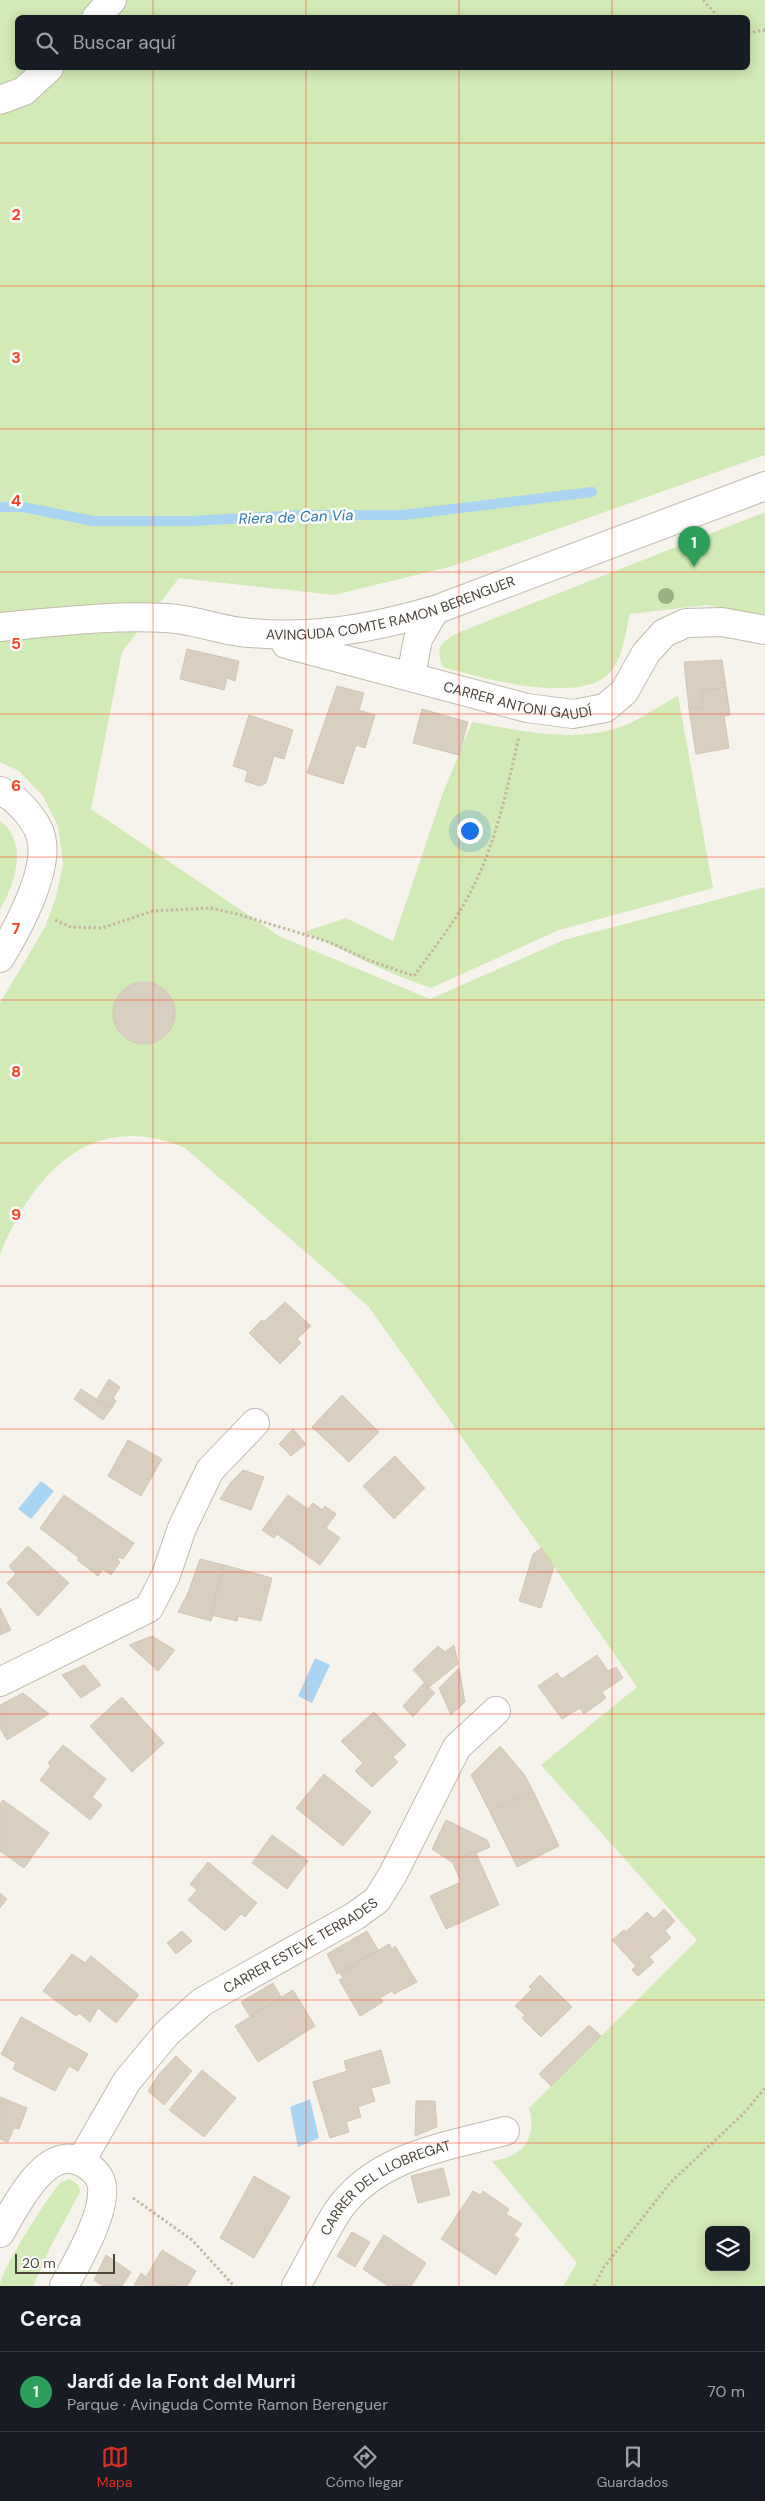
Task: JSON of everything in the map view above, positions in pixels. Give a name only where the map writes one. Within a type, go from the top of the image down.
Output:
[{"type":"street","points":[[99,15],[112,0]]},
{"type":"street","points":[[0,100],[24,90],[47,70]]},
{"type":"street","name":"AVINGUDA COMTE RAMON BERENGUER","points":[[0,627],[114,617],[169,618],[239,632],[283,636],[334,633],[384,625],[435,610],[765,486]]},
{"type":"street","points":[[411,676],[418,639],[435,610]]},
{"type":"street","name":"CARRER ANTONI GAUDÍ","points":[[239,632],[527,708],[573,714],[605,708],[624,692],[646,653],[664,633],[686,623],[722,622],[765,630]]},
{"type":"street","points":[[0,791],[22,806],[37,824],[42,843],[42,863],[26,908],[0,958]]},
{"type":"street","points":[[0,1682],[149,1608],[166,1576],[182,1528],[210,1470],[255,1423]]},
{"type":"street","name":"CARRER ESTEVE TERRADES","points":[[81,2161],[127,2082],[167,2034],[202,2002],[355,1916],[377,1900],[393,1874],[457,1747],[496,1711]]},
{"type":"street","name":"CARRER DEL LLOBREGAT","points":[[296,2286],[338,2211],[357,2189],[375,2175],[407,2157],[505,2131]]},
{"type":"street","points":[[0,2233],[27,2188],[50,2163],[64,2159],[81,2161],[96,2171],[102,2186],[100,2206],[78,2260],[64,2286]]},
{"type":"path","points":[[703,0],[716,15]]},
{"type":"path","points":[[750,33],[765,30]]},
{"type":"path","points":[[26,908],[71,927],[102,928],[153,910],[210,908],[237,914],[329,942],[368,960],[414,976],[458,914],[476,881],[498,825],[527,708]]},
{"type":"path","points":[[594,2286],[604,2267],[670,2183],[743,2114],[765,2088]]},
{"type":"path","points":[[128,2195],[192,2240],[234,2286]]},
{"type":"green space","points":[[0,0],[765,0],[765,455],[453,566],[334,595],[179,578],[122,652],[91,809],[281,937],[430,999],[564,940],[765,887],[765,2286],[563,2286],[577,2263],[492,2161],[512,2155],[525,2145],[531,2129],[529,2108],[697,1940],[541,1765],[637,1687],[541,1548],[368,1306],[185,1148],[151,1138],[121,1137],[94,1143],[69,1156],[48,1175],[29,1199],[13,1226],[0,1255],[0,1003],[45,927],[56,897],[63,864],[58,826],[43,796],[19,771],[0,762]]},
{"type":"green space","points":[[765,512],[765,618],[707,605],[630,614],[621,652],[615,666],[596,682],[577,687],[530,686],[481,677],[443,667],[439,654],[441,645],[460,632]]},
{"type":"green space","points":[[678,696],[713,888],[559,930],[431,988],[383,969],[304,932],[346,918],[393,941],[443,793],[472,722],[544,734],[581,735],[617,728],[632,722]]},
{"type":"green space","points":[[0,821],[9,830],[17,851],[14,876],[0,909]]},
{"type":"green space","points":[[70,2179],[79,2186],[80,2192],[51,2246],[33,2286],[0,2286],[8,2266],[35,2218],[59,2184]]},
{"type":"water","points":[[41,1481],[54,1491],[31,1519],[18,1509]]},
{"type":"water","points":[[315,1658],[330,1665],[312,1703],[298,1696]]},
{"type":"water","points":[[310,2099],[319,2138],[298,2147],[290,2107]]},
{"type":"building","points":[[187,649],[239,661],[235,681],[227,678],[224,690],[180,679]]},
{"type":"building","points":[[722,660],[726,687],[701,691],[703,707],[689,709],[684,662]]},
{"type":"building","points":[[337,686],[364,693],[359,710],[375,715],[365,748],[356,745],[343,784],[307,773]]},
{"type":"building","points":[[726,687],[730,715],[724,716],[729,748],[696,754],[689,709],[703,707],[701,691]]},
{"type":"building","points":[[422,709],[468,722],[459,755],[413,743]]},
{"type":"building","points":[[249,715],[293,730],[284,759],[274,756],[266,783],[260,786],[245,781],[248,771],[233,766]]},
{"type":"building","points":[[144,982],[161,987],[166,991],[170,996],[175,1013],[170,1030],[166,1035],[161,1039],[144,1044],[127,1039],[122,1035],[118,1030],[113,1013],[118,996],[122,991],[127,987]]},
{"type":"building","points":[[285,1302],[311,1326],[297,1339],[301,1343],[280,1364],[249,1333]]},
{"type":"building","points":[[109,1379],[120,1387],[113,1398],[116,1401],[111,1409],[97,1399]]},
{"type":"building","points":[[81,1389],[111,1409],[103,1420],[74,1399]]},
{"type":"building","points":[[342,1395],[379,1432],[349,1462],[312,1427]]},
{"type":"building","points":[[293,1429],[306,1444],[291,1456],[279,1444]]},
{"type":"building","points":[[128,1440],[162,1459],[141,1496],[108,1476]]},
{"type":"building","points":[[395,1456],[425,1488],[394,1519],[363,1486]]},
{"type":"building","points":[[243,1470],[264,1477],[251,1510],[220,1499],[231,1482]]},
{"type":"building","points":[[64,1495],[134,1543],[123,1559],[119,1557],[117,1559],[120,1562],[111,1575],[103,1569],[98,1576],[77,1560],[79,1558],[40,1528]]},
{"type":"building","points":[[288,1495],[308,1509],[313,1503],[322,1510],[325,1506],[336,1514],[326,1528],[340,1538],[320,1565],[277,1534],[274,1538],[262,1530]]},
{"type":"building","points":[[28,1546],[69,1583],[38,1616],[7,1583],[16,1574],[9,1566]]},
{"type":"building","points":[[541,1548],[554,1567],[541,1608],[519,1601],[533,1554]]},
{"type":"building","points":[[200,1559],[224,1565],[211,1621],[178,1612],[188,1593]]},
{"type":"building","points":[[224,1565],[272,1578],[261,1621],[238,1616],[237,1621],[211,1615]]},
{"type":"building","points":[[0,1608],[11,1630],[0,1635]]},
{"type":"building","points":[[152,1636],[175,1650],[158,1671],[129,1645]]},
{"type":"building","points":[[454,1645],[458,1664],[429,1687],[413,1670],[438,1646],[445,1652]]},
{"type":"building","points":[[597,1655],[608,1671],[616,1667],[623,1678],[602,1692],[606,1698],[584,1714],[580,1708],[562,1719],[538,1686],[557,1673],[562,1679]]},
{"type":"building","points":[[84,1665],[101,1685],[81,1698],[62,1675]]},
{"type":"building","points":[[459,1668],[465,1702],[451,1715],[439,1688]]},
{"type":"building","points":[[424,1683],[435,1693],[413,1717],[403,1706]]},
{"type":"building","points":[[23,1693],[49,1714],[7,1740],[0,1728],[0,1705]]},
{"type":"building","points":[[122,1697],[164,1743],[132,1772],[90,1726]]},
{"type":"building","points":[[374,1712],[406,1745],[393,1757],[398,1762],[372,1787],[355,1771],[363,1763],[341,1741]]},
{"type":"building","points":[[63,1745],[106,1779],[92,1797],[102,1805],[90,1820],[40,1780],[51,1766],[48,1763]]},
{"type":"building","points":[[500,1746],[524,1774],[533,1791],[490,1812],[471,1775]]},
{"type":"building","points":[[324,1774],[371,1812],[343,1846],[296,1808]]},
{"type":"building","points":[[533,1791],[559,1846],[517,1867],[490,1812]]},
{"type":"building","points":[[3,1800],[49,1833],[24,1868],[0,1851],[0,1804]]},
{"type":"building","points":[[446,1820],[487,1840],[490,1847],[476,1853],[475,1851],[452,1861],[453,1863],[432,1849]]},
{"type":"building","points":[[272,1835],[308,1861],[287,1889],[252,1863]]},
{"type":"building","points":[[475,1851],[499,1905],[446,1929],[430,1896],[461,1882],[452,1861]]},
{"type":"building","points":[[208,1862],[257,1903],[245,1917],[241,1914],[225,1931],[188,1900],[197,1890],[190,1884]]},
{"type":"building","points":[[0,1893],[7,1899],[0,1908]]},
{"type":"building","points":[[664,1909],[675,1921],[665,1931],[671,1938],[649,1957],[654,1962],[638,1976],[632,1970],[636,1966],[612,1940],[624,1930],[626,1932],[647,1912],[654,1919]]},
{"type":"building","points":[[182,1931],[192,1941],[176,1954],[167,1943]]},
{"type":"building","points":[[367,1931],[378,1950],[337,1974],[327,1954]]},
{"type":"building","points":[[389,1944],[392,1949],[395,1946],[417,1982],[394,1994],[392,1991],[380,1998],[383,2002],[360,2016],[339,1980],[343,1978],[340,1973]]},
{"type":"building","points":[[72,1954],[85,1963],[91,1956],[139,1995],[116,2023],[98,2008],[90,2022],[79,2013],[76,2016],[43,1991]]},
{"type":"building","points":[[540,1975],[572,2007],[541,2037],[522,2018],[525,2015],[515,2006],[532,1989],[529,1987]]},
{"type":"building","points":[[273,1983],[281,1997],[250,2016],[241,2002]]},
{"type":"building","points":[[293,1990],[315,2026],[258,2062],[235,2026]]},
{"type":"building","points":[[21,2017],[88,2054],[78,2071],[69,2066],[55,2091],[13,2069],[16,2063],[1,2054]]},
{"type":"building","points":[[589,2025],[601,2036],[551,2086],[539,2074]]},
{"type":"building","points":[[381,2050],[390,2083],[371,2088],[375,2101],[358,2107],[361,2117],[346,2122],[349,2132],[330,2138],[313,2082],[347,2071],[344,2061]]},
{"type":"building","points":[[176,2056],[192,2071],[164,2105],[148,2091],[159,2074]]},
{"type":"building","points":[[202,2070],[236,2098],[204,2137],[169,2110]]},
{"type":"building","points":[[0,2097],[27,2108],[19,2129],[14,2128],[8,2142],[0,2139]]},
{"type":"building","points":[[416,2101],[435,2101],[437,2127],[415,2136]]},
{"type":"building","points":[[443,2168],[450,2195],[418,2203],[411,2176]]},
{"type":"building","points":[[254,2176],[290,2197],[254,2258],[220,2238]]},
{"type":"building","points":[[473,2191],[480,2195],[483,2191],[509,2209],[506,2214],[522,2224],[514,2235],[519,2239],[496,2275],[441,2239]]},
{"type":"building","points":[[352,2232],[370,2242],[355,2267],[337,2256]]},
{"type":"building","points":[[384,2235],[426,2263],[411,2286],[388,2286],[363,2269]]},
{"type":"building","points":[[162,2250],[196,2271],[187,2286],[134,2285],[141,2273],[146,2277]]},
{"type":"building","points":[[106,2255],[131,2272],[122,2286],[103,2286],[94,2280]]},
{"type":"waterway","name":"Riera de Can Via","points":[[0,507],[23,507],[93,521],[191,521],[301,515],[403,515],[592,492]]},
{"type":"place","name":"Jardí de la Font del Murri","points":[[694,567]]}]
